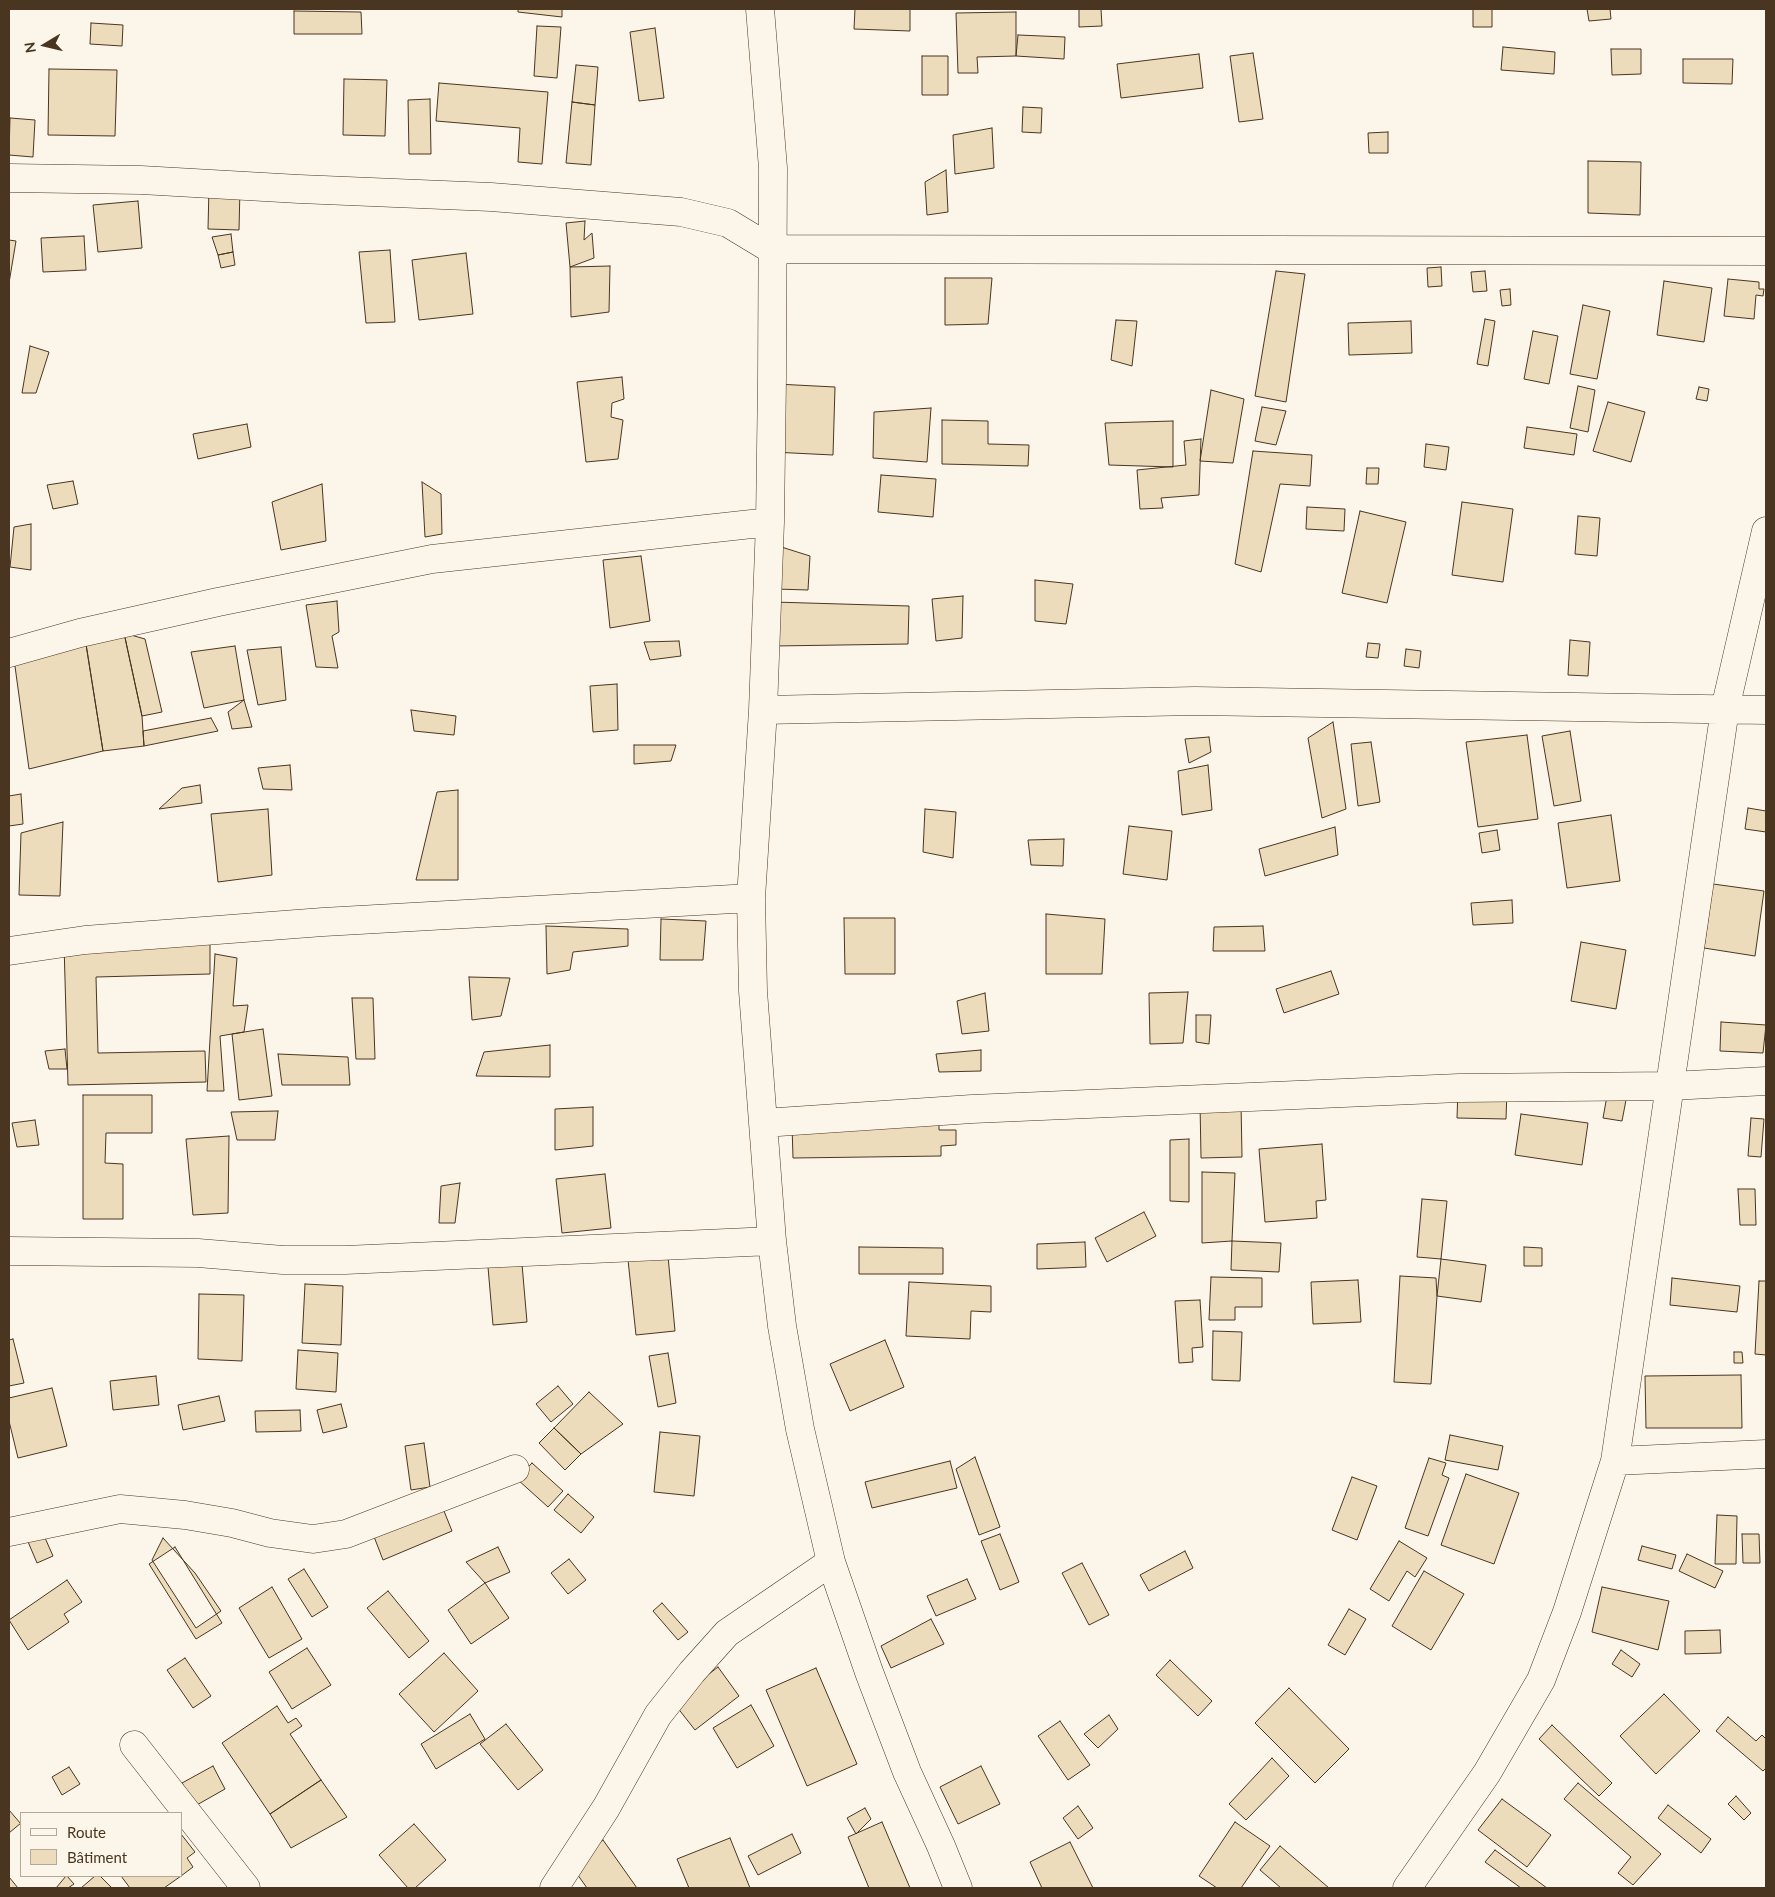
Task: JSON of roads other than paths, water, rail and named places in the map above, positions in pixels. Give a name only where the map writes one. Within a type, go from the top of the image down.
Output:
[{"type":"street","points":[[760,9],[773,168],[770,522],[763,710],[751,898],[753,991],[772,1241],[782,1326],[800,1429],[831,1562],[869,1672],[907,1772],[958,1888]]},
{"type":"street","points":[[9,178],[141,180],[299,190],[491,197],[681,212],[728,223],[771,249],[1766,250]]},
{"type":"street","points":[[9,652],[80,633],[218,602],[432,559],[770,522]]},
{"type":"street","points":[[1407,1888],[1487,1773],[1541,1680],[1567,1612],[1615,1461],[1725,709],[1766,531]]},
{"type":"street","points":[[763,710],[1194,701],[1766,710]]},
{"type":"street","points":[[9,951],[85,940],[323,922],[751,898]]},
{"type":"street","points":[[763,1123],[972,1109],[1459,1088],[1671,1086],[1766,1081]]},
{"type":"street","points":[[9,1251],[198,1253],[283,1260],[345,1260],[772,1241]]},
{"type":"street","points":[[1615,1461],[1766,1454]]},
{"type":"street","points":[[9,1532],[120,1509],[186,1515],[232,1523],[270,1534],[313,1539],[346,1534],[515,1469]]},
{"type":"street","points":[[554,1888],[606,1808],[658,1715],[692,1672],[727,1633],[831,1562]]},
{"type":"street","points":[[134,1745],[246,1888]]}]
